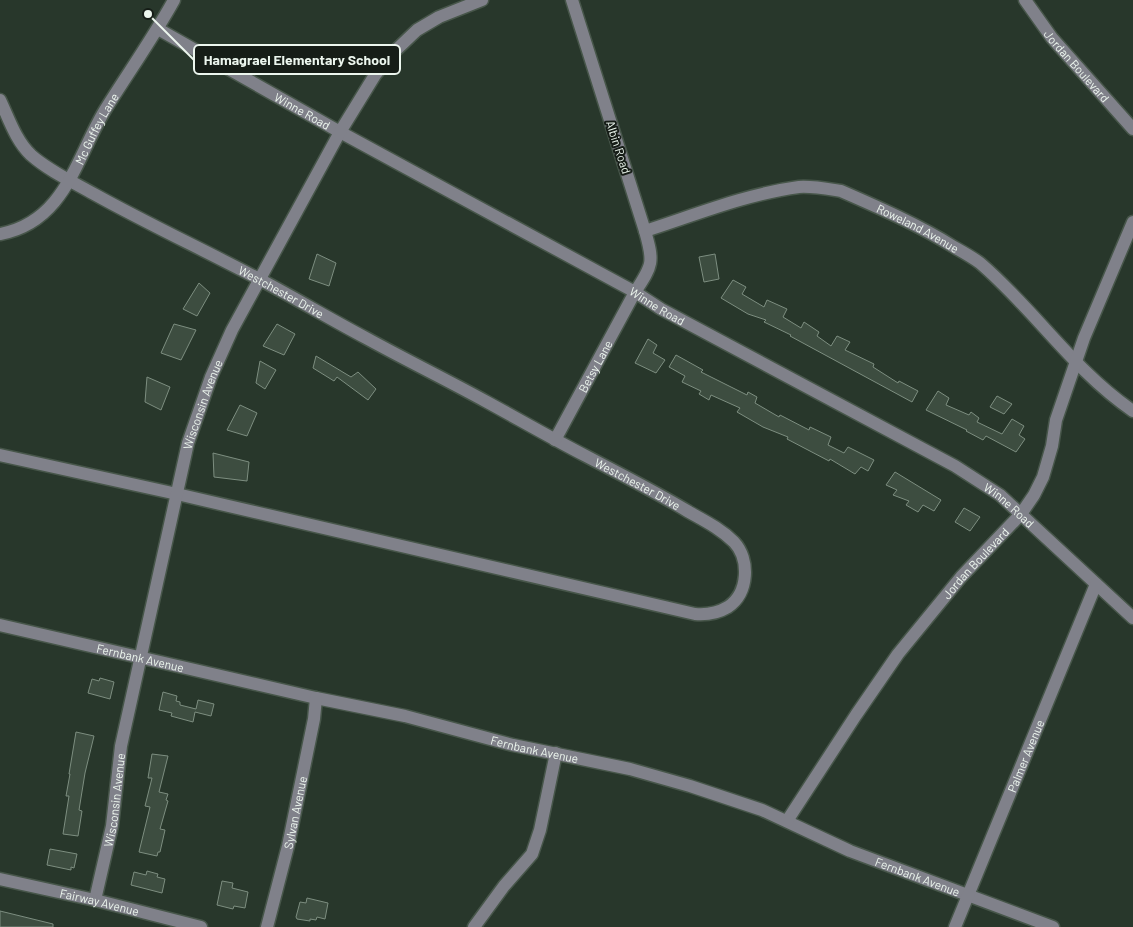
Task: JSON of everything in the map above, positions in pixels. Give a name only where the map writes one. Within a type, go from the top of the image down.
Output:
[{"type":"street","name":"Mc Guffey Lane","points":[[0,234],[25,227],[50,208],[70,180],[104,111],[158,29],[174,0]]},
{"type":"street","name":"Wisconsin Avenue","points":[[95,900],[112,826],[121,746],[188,443],[211,378],[232,330],[340,132],[375,75],[395,51],[417,30],[439,17],[482,0]]},
{"type":"street","name":"Albin Road","points":[[572,0],[651,251],[652,262],[648,273],[635,292]]},
{"type":"street","name":"Jordan Boulevard","points":[[1025,0],[1052,38],[1133,129]]},
{"type":"street","name":"Winne Road","points":[[158,29],[340,132],[955,466],[1000,496],[1133,618]]},
{"type":"street","name":"Westchester Drive","points":[[0,100],[18,138],[31,155],[70,180],[127,213],[260,280],[555,440],[672,501],[717,528],[740,549],[745,566],[743,586],[734,602],[716,612],[695,614],[177,494]]},
{"type":"street","name":"Roweland Avenue","points":[[645,231],[749,198],[800,187],[841,192],[936,235],[978,262],[1012,293],[1076,364],[1117,400],[1133,411]]},
{"type":"street","name":"Jordan Boulevard","points":[[787,821],[856,714],[898,654],[961,577],[1021,514],[1034,495],[1052,446],[1056,420],[1084,338],[1133,222]]},
{"type":"street","name":"Betsy Lane","points":[[555,440],[635,292]]},
{"type":"street","points":[[0,455],[177,494]]},
{"type":"street","name":"Palmer Avenue","points":[[955,927],[1096,584]]},
{"type":"street","name":"Fernbank Avenue","points":[[0,625],[316,698],[405,716],[513,745],[630,769],[690,786],[762,810],[850,851],[1053,927]]},
{"type":"street","name":"Sylvan Avenue","points":[[267,927],[288,846],[314,720],[316,698]]},
{"type":"street","points":[[474,927],[504,886],[532,854],[540,830],[556,753]]},
{"type":"street","name":"Fairway Avenue","points":[[0,879],[95,900],[200,927]]},
{"type":"building","points":[[317,254],[336,263],[329,286],[309,279]]},
{"type":"building","points":[[715,254],[719,279],[704,282],[699,257]]},
{"type":"building","points":[[733,280],[746,287],[742,294],[764,307],[767,300],[787,309],[783,317],[801,328],[804,322],[819,332],[817,336],[831,346],[837,336],[850,342],[845,350],[874,364],[873,367],[898,383],[899,381],[918,391],[912,402],[764,322],[766,320],[748,314],[721,298]]},
{"type":"building","points":[[199,283],[210,293],[197,316],[183,309]]},
{"type":"building","points":[[174,324],[196,330],[181,360],[161,353]]},
{"type":"building","points":[[277,324],[295,334],[284,355],[263,346]]},
{"type":"building","points":[[648,339],[657,345],[653,353],[665,360],[656,373],[635,363]]},
{"type":"building","points":[[676,355],[703,370],[701,372],[747,395],[748,392],[757,397],[755,403],[779,417],[780,415],[809,430],[810,427],[831,437],[828,445],[844,453],[848,447],[874,460],[868,471],[861,467],[855,474],[830,459],[829,461],[787,439],[788,437],[763,427],[737,412],[740,408],[711,395],[709,400],[699,394],[701,391],[682,382],[685,376],[669,367]]},
{"type":"building","points":[[316,356],[351,377],[358,372],[376,389],[368,400],[337,377],[334,381],[313,368]]},
{"type":"building","points":[[260,361],[276,370],[265,389],[256,383]]},
{"type":"building","points":[[147,377],[170,387],[161,410],[145,402]]},
{"type":"building","points":[[938,391],[949,398],[946,405],[969,415],[971,412],[979,418],[977,422],[1002,434],[1012,419],[1024,426],[1019,435],[1025,439],[1016,452],[986,436],[983,440],[926,410]]},
{"type":"building","points":[[997,396],[1012,404],[1004,414],[990,407]]},
{"type":"building","points":[[240,405],[257,413],[247,436],[227,430]]},
{"type":"building","points":[[213,453],[249,462],[247,481],[214,477]]},
{"type":"building","points":[[895,472],[941,500],[934,511],[923,505],[918,512],[906,505],[909,501],[893,495],[897,490],[886,485]]},
{"type":"building","points":[[964,508],[980,517],[970,531],[955,522]]},
{"type":"building","points":[[100,678],[114,682],[110,699],[88,693],[92,679],[99,681]]},
{"type":"building","points":[[163,692],[177,696],[176,701],[180,702],[180,705],[196,709],[198,700],[214,704],[211,716],[195,712],[193,722],[171,716],[172,713],[159,710]]},
{"type":"building","points":[[76,732],[94,736],[79,810],[82,811],[78,836],[63,834],[69,796],[66,796]]},
{"type":"building","points":[[152,754],[168,756],[159,792],[168,794],[166,800],[168,801],[160,829],[165,830],[160,852],[158,852],[157,856],[139,852],[150,807],[145,806],[152,778],[148,778]]},
{"type":"building","points":[[50,849],[77,854],[74,868],[71,867],[71,870],[47,865]]},
{"type":"building","points":[[147,871],[158,874],[157,877],[165,879],[162,893],[131,885],[134,872],[146,875]]},
{"type":"building","points":[[222,881],[233,883],[232,888],[248,892],[245,908],[234,906],[233,909],[217,905]]},
{"type":"building","points":[[307,898],[328,903],[325,919],[317,917],[316,920],[310,919],[310,921],[297,919],[300,902],[306,903]]},
{"type":"building","points":[[0,911],[53,924],[53,927],[0,927]]},
{"type":"place","name":"Hamagrael Elementary School","points":[[148,14]]}]
